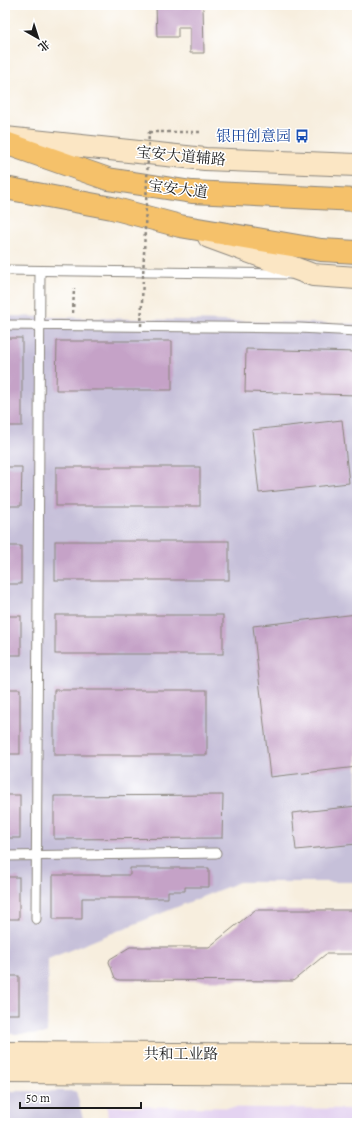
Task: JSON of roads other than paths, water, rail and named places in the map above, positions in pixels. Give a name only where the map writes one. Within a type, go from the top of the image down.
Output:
[{"type":"main road","name":"宝安大道","points":[[5,143],[108,179],[192,192],[357,200]]},
{"type":"main road","name":"宝安大道","points":[[5,188],[112,208],[180,226],[321,250],[357,252]]},
{"type":"street","name":"宝安大道辅路","points":[[5,138],[205,159],[357,166]]},
{"type":"street","points":[[180,226],[313,275],[357,278]]},
{"type":"street","name":"共和工业路","points":[[5,1053],[357,1055]]},
{"type":"street","name":"共和工业路","points":[[5,1072],[357,1074]]},
{"type":"lane","points":[[5,270],[313,275]]},
{"type":"lane","points":[[36,919],[40,271]]},
{"type":"lane","points":[[5,325],[299,328],[357,331]]},
{"type":"lane","points":[[5,856],[216,853]]},
{"type":"place","name":"银田创意园","points":[[302,136]]}]
